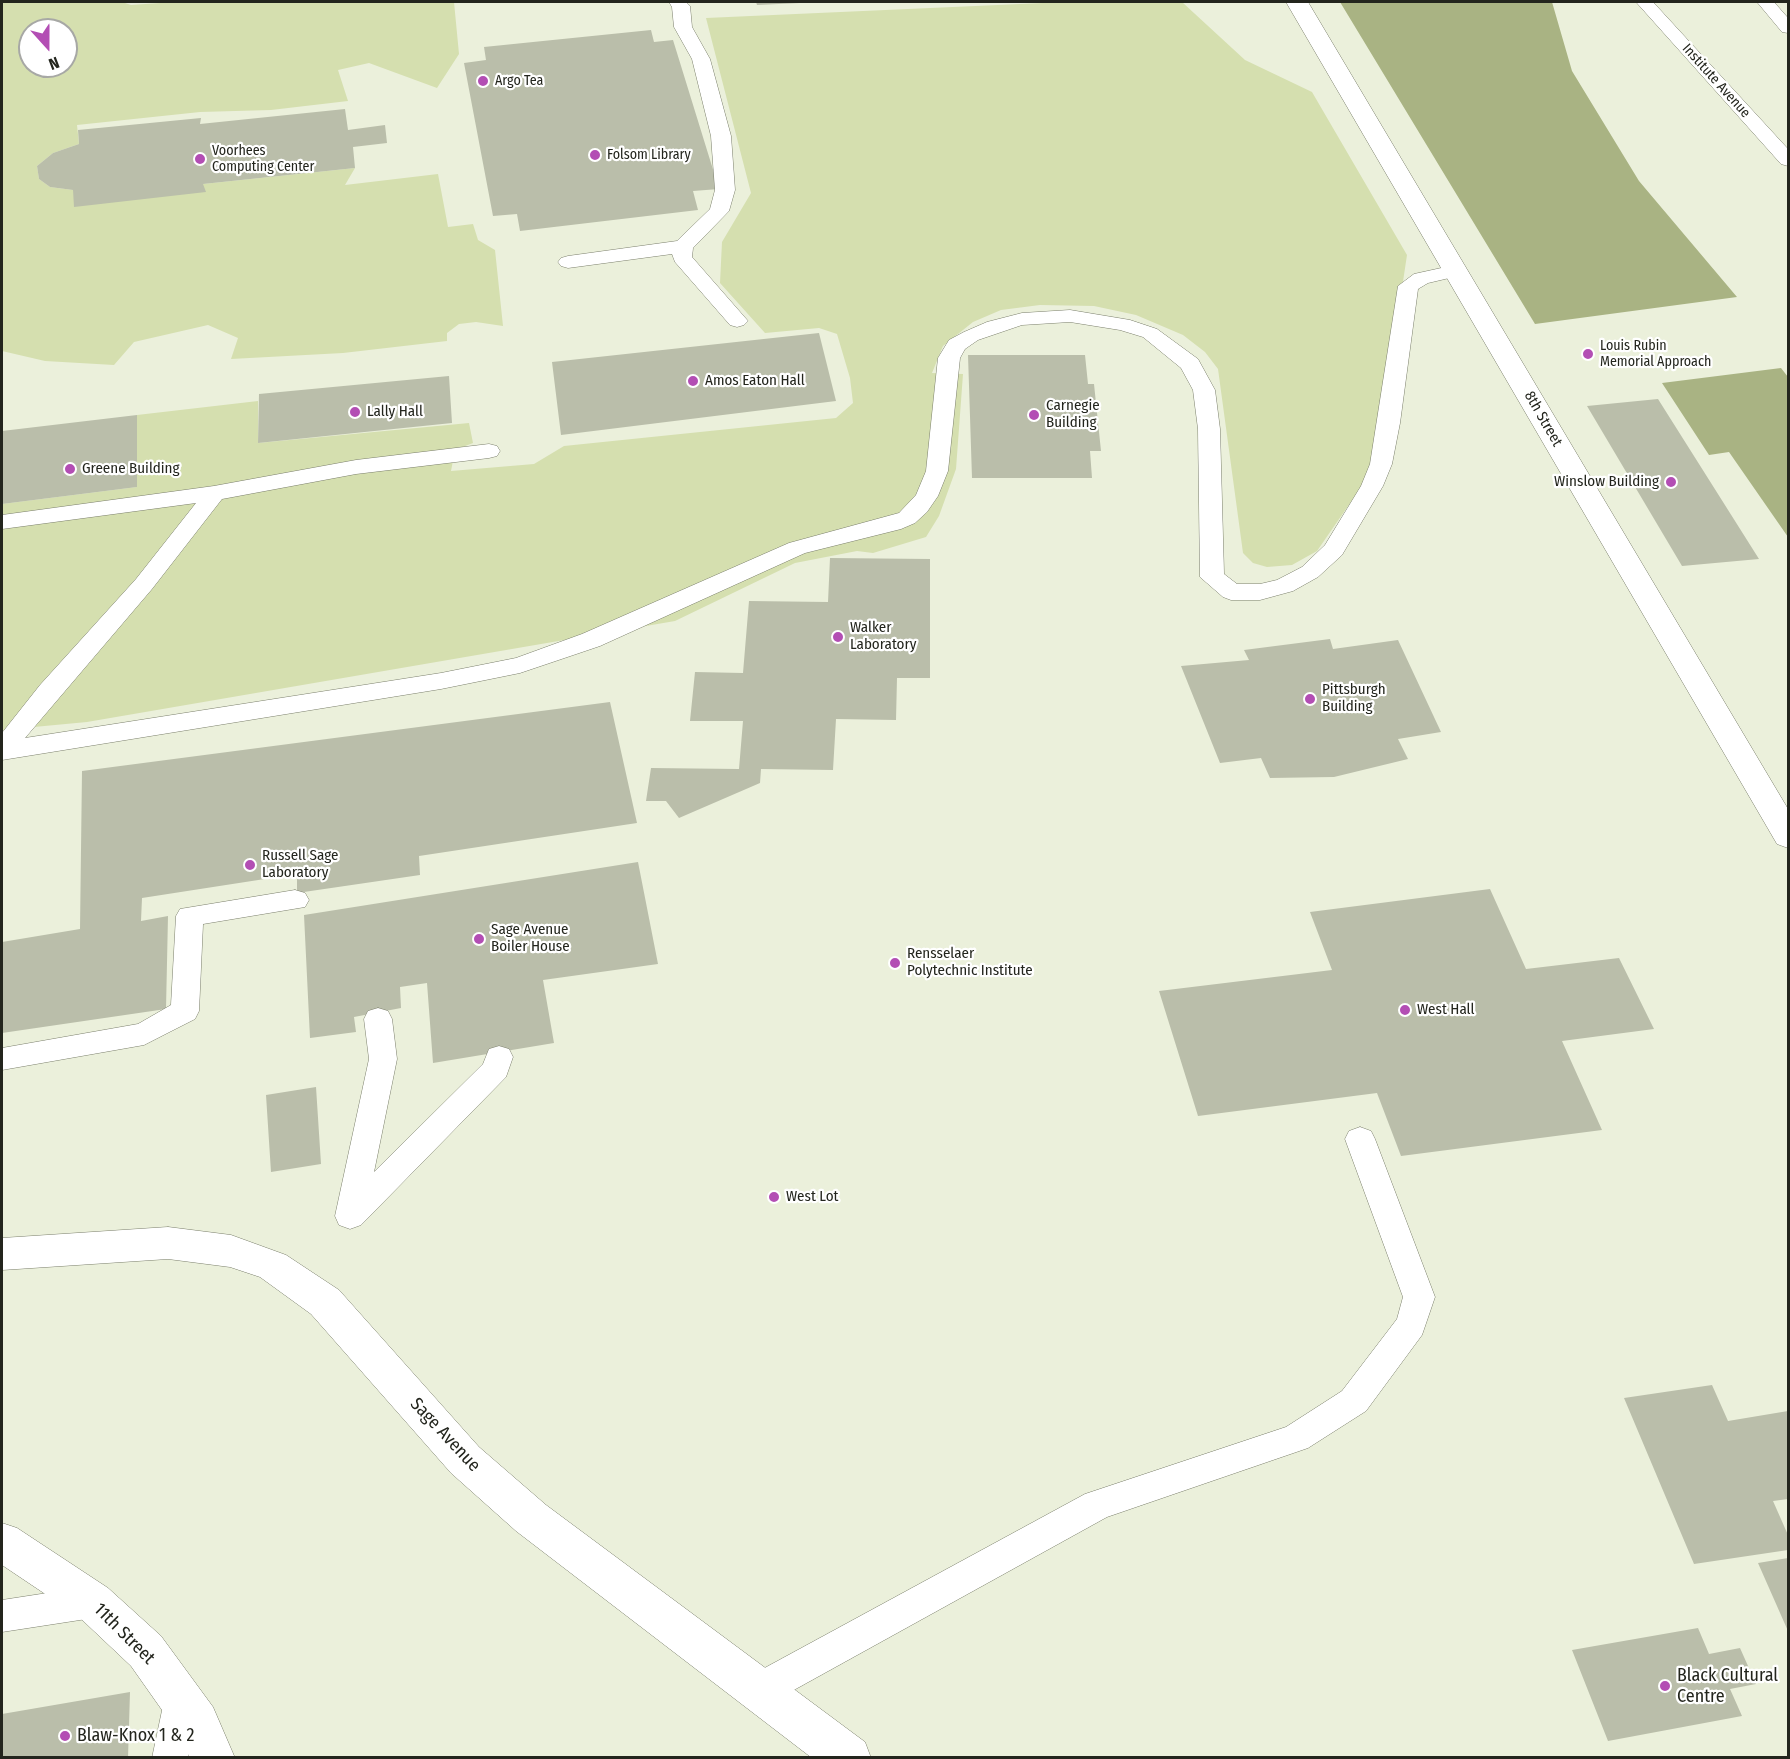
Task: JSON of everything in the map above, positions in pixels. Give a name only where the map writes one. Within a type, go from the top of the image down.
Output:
[{"type":"street","name":"8th Street","points":[[1297,2],[1788,836]]},
{"type":"street","name":"Sage Avenue","points":[[2,1254],[168,1243],[231,1251],[273,1266],[325,1302],[465,1460],[531,1518],[849,1758]]},
{"type":"street","name":"11th Street","points":[[2,1542],[93,1602],[146,1651],[196,1722],[213,1758]]},
{"type":"lane","points":[[568,262],[683,246],[719,212],[725,189],[721,136],[713,98],[701,59],[683,27],[681,6],[677,2]]},
{"type":"lane","name":"Institute Avenue","points":[[1644,2],[1788,160]]},
{"type":"lane","points":[[1765,2],[1788,28]]},
{"type":"lane","points":[[683,246],[681,258],[737,321]]},
{"type":"lane","points":[[2,751],[441,681],[520,665],[591,640],[797,548],[893,524],[907,518],[918,507],[927,496],[937,471],[949,358],[957,345],[994,326],[1022,319],[1070,316],[1123,324],[1150,333],[1190,364],[1204,390],[1209,429],[1212,578],[1231,592],[1260,592],[1285,586],[1310,572],[1334,550],[1372,486],[1381,464],[1389,423],[1408,286],[1420,278],[1455,271]]},
{"type":"lane","points":[[2,522],[214,492],[356,467],[489,451]]},
{"type":"lane","points":[[2,751],[49,691],[144,584],[191,526],[214,492]]},
{"type":"lane","points":[[2,1059],[144,1034],[185,1011],[190,916],[295,900]]},
{"type":"lane","points":[[378,1019],[383,1059],[350,1216],[496,1069],[499,1056]]},
{"type":"lane","points":[[760,1689],[1097,1505],[1296,1438],[1354,1401],[1411,1325],[1419,1297],[1360,1139]]},
{"type":"lane","points":[[2,1616],[93,1602]]},
{"type":"lane","points":[[170,1758],[182,1701]]},
{"type":"green space","points":[[2,2],[122,2],[131,5],[174,2],[454,2],[459,54],[437,88],[369,63],[338,70],[348,101],[271,110],[200,112],[77,125],[79,144],[53,153],[37,166],[39,179],[50,187],[73,190],[203,184],[355,168],[345,185],[438,174],[448,227],[473,224],[478,240],[495,250],[503,326],[476,322],[459,324],[447,333],[447,341],[343,353],[231,359],[238,338],[208,325],[134,342],[114,365],[45,361],[2,351]]},
{"type":"green space","points":[[1065,2],[1182,2],[1245,60],[1312,92],[1407,255],[1375,467],[1317,551],[1292,565],[1267,567],[1253,563],[1243,553],[1218,369],[1205,352],[1183,335],[1136,315],[1094,306],[1040,305],[1001,310],[973,322],[943,346],[932,373],[963,374],[956,469],[939,516],[926,537],[873,553],[857,551],[795,563],[675,621],[87,722],[2,730],[2,504],[137,487],[137,415],[258,401],[258,443],[469,423],[473,443],[455,450],[451,471],[534,464],[564,446],[836,418],[853,403],[850,378],[837,334],[819,328],[765,333],[720,283],[722,242],[751,193],[706,18]]},
{"type":"green space","points":[[1340,2],[1552,2],[1572,71],[1639,181],[1737,297],[1535,324]]},
{"type":"green space","points":[[1781,368],[1788,377],[1788,537],[1729,452],[1709,455],[1662,383]]},
{"type":"building","points":[[756,2],[800,2],[800,3],[757,5]]},
{"type":"building","name":"Folsom Library","points":[[651,30],[654,42],[673,40],[719,189],[693,191],[698,210],[520,231],[517,214],[493,216],[464,63],[486,60],[484,47]]},
{"type":"building","name":"Voorhees Computing Center","points":[[345,109],[348,130],[385,125],[387,143],[353,147],[355,168],[203,184],[206,192],[74,207],[73,190],[50,187],[39,179],[37,166],[53,153],[79,144],[78,130],[201,118],[200,124]]},
{"type":"building","name":"Amos Eaton Hall","points":[[819,333],[836,401],[561,435],[552,362]]},
{"type":"building","name":"Carnegie Building","points":[[968,355],[1085,355],[1088,384],[1094,384],[1101,451],[1090,451],[1092,478],[972,478]]},
{"type":"building","name":"Lally Hall","points":[[449,376],[452,423],[258,443],[259,394]]},
{"type":"building","name":"Winslow Building","points":[[1658,399],[1759,559],[1682,566],[1587,406]]},
{"type":"building","name":"Greene Building","points":[[137,415],[137,487],[2,504],[2,431]]},
{"type":"building","name":"Walker Laboratory","points":[[830,558],[930,559],[930,678],[897,678],[896,720],[836,719],[833,770],[761,769],[760,783],[679,818],[666,801],[646,801],[651,768],[739,769],[743,721],[690,721],[695,672],[743,673],[749,601],[828,602]]},
{"type":"building","name":"Pittsburgh Building","points":[[1330,639],[1333,649],[1398,640],[1441,732],[1398,739],[1408,759],[1334,777],[1270,778],[1261,758],[1220,763],[1181,666],[1249,660],[1244,650]]},
{"type":"building","name":"Russell Sage Laboratory","points":[[610,702],[637,823],[419,856],[420,875],[297,893],[297,874],[142,898],[141,921],[168,916],[166,1009],[2,1033],[2,942],[80,929],[82,771]]},
{"type":"building","name":"Sage Avenue Boiler House","points":[[638,862],[658,964],[543,980],[554,1043],[433,1063],[427,983],[400,987],[401,1008],[354,1017],[356,1032],[310,1038],[304,915]]},
{"type":"building","name":"West Hall","points":[[1490,889],[1526,969],[1619,958],[1654,1029],[1562,1041],[1602,1130],[1401,1156],[1377,1093],[1198,1116],[1159,991],[1332,970],[1310,912]]},
{"type":"building","points":[[316,1087],[321,1164],[271,1172],[266,1095]]},
{"type":"building","points":[[1712,1385],[1728,1421],[1788,1411],[1788,1499],[1773,1501],[1788,1535],[1788,1550],[1694,1564],[1624,1398]]},
{"type":"building","points":[[1788,1558],[1788,1631],[1758,1563]]},
{"type":"building","name":"Black Cultural Centre","points":[[1698,1628],[1709,1654],[1740,1648],[1756,1684],[1730,1689],[1742,1716],[1608,1741],[1572,1650]]},
{"type":"building","name":"Blaw-Knox 1 & 2","points":[[130,1692],[128,1758],[2,1758],[2,1714]]},
{"type":"place","name":"Argo Tea","points":[[483,81]]},
{"type":"place","name":"Folsom Library","points":[[595,155]]},
{"type":"place","name":"Voorhees Computing Center","points":[[200,159]]},
{"type":"place","name":"Louis Rubin Memorial Approach","points":[[1588,354]]},
{"type":"place","name":"Amos Eaton Hall","points":[[693,381]]},
{"type":"place","name":"Lally Hall","points":[[355,412]]},
{"type":"place","name":"Carnegie Building","points":[[1034,415]]},
{"type":"place","name":"Greene Building","points":[[70,469]]},
{"type":"place","name":"Winslow Building","points":[[1671,482]]},
{"type":"place","name":"Walker Laboratory","points":[[838,637]]},
{"type":"place","name":"Pittsburgh Building","points":[[1310,699]]},
{"type":"place","name":"Russell Sage Laboratory","points":[[250,865]]},
{"type":"place","name":"Sage Avenue Boiler House","points":[[479,939]]},
{"type":"place","name":"Rensselaer Polytechnic Institute","points":[[895,963]]},
{"type":"place","name":"West Hall","points":[[1405,1010]]},
{"type":"place","name":"West Lot","points":[[774,1197]]},
{"type":"place","name":"Black Cultural Centre","points":[[1665,1686]]},
{"type":"place","name":"Blaw-Knox 1 & 2","points":[[65,1736]]}]
